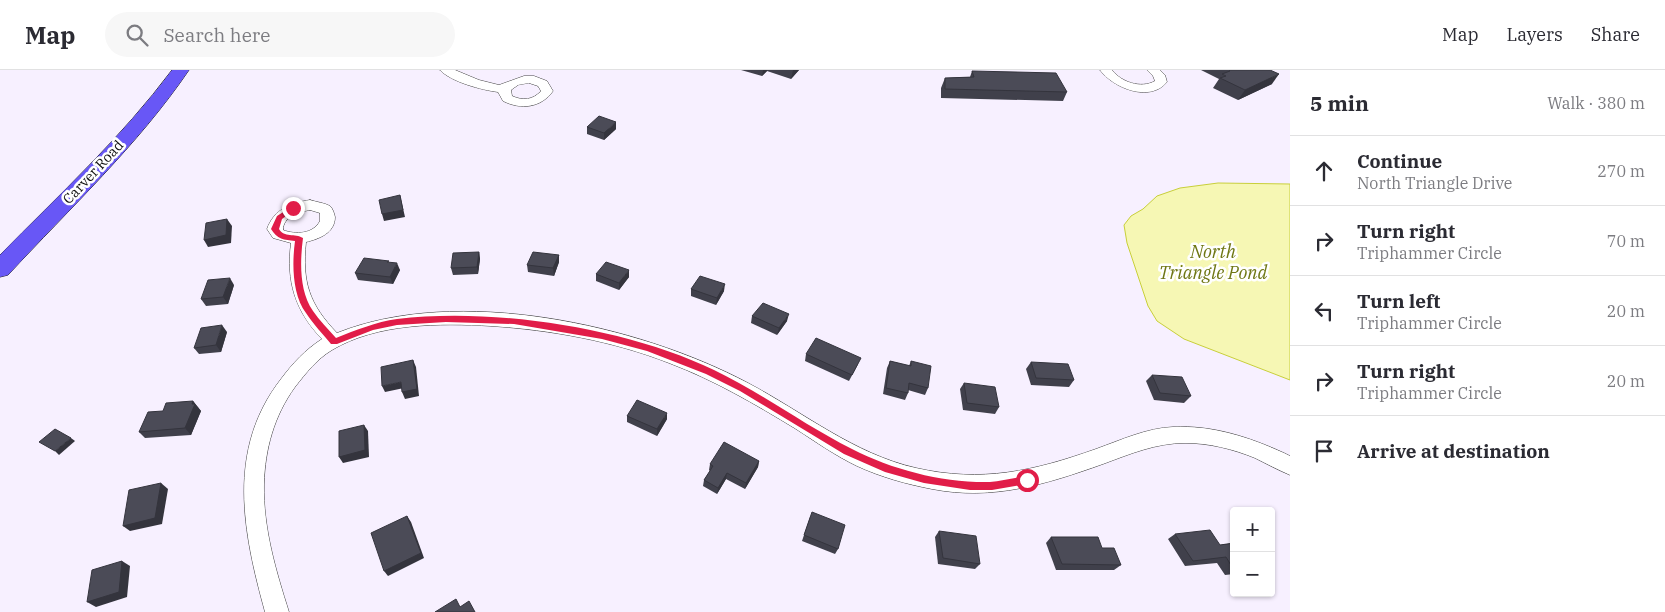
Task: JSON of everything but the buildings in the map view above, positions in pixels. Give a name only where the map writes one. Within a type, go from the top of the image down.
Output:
[{"type":"highway","name":"Carver Road","points":[[0,250],[125,122],[167,70]]},
{"type":"highway","name":"Carver Road","points":[[0,269],[128,135],[159,100],[181,70]]},
{"type":"street","points":[[446,70],[476,83],[506,88]]},
{"type":"street","points":[[1106,70],[1116,80],[1143,88],[1156,86],[1161,82],[1159,75],[1153,70]]},
{"type":"street","points":[[299,238],[297,258],[298,281],[308,311],[334,342]]},
{"type":"street","points":[[277,612],[262,563],[252,477],[256,451],[270,411],[281,393],[309,359],[334,342],[364,330],[397,322],[461,319],[536,324],[625,341],[669,355],[709,372],[752,394],[866,461],[904,474],[947,483],[992,486],[1010,484],[1044,475],[1152,438],[1169,435],[1196,436],[1227,441],[1263,453],[1290,466]]},
{"type":"water","name":"North Triangle Pond","points":[[1218,183],[1290,184],[1290,380],[1184,339],[1157,321],[1148,306],[1127,243],[1124,225],[1131,216],[1143,209],[1157,196],[1180,188]]},
{"type":"route","points":[[293,208],[280,218],[276,223],[275,229],[283,237],[290,239],[299,238],[297,258],[298,281],[308,311],[334,342],[356,332],[397,322],[446,319],[514,321],[602,336],[649,348],[709,372],[743,389],[848,452],[885,468],[904,474],[970,486],[992,486],[1027,480]]}]
